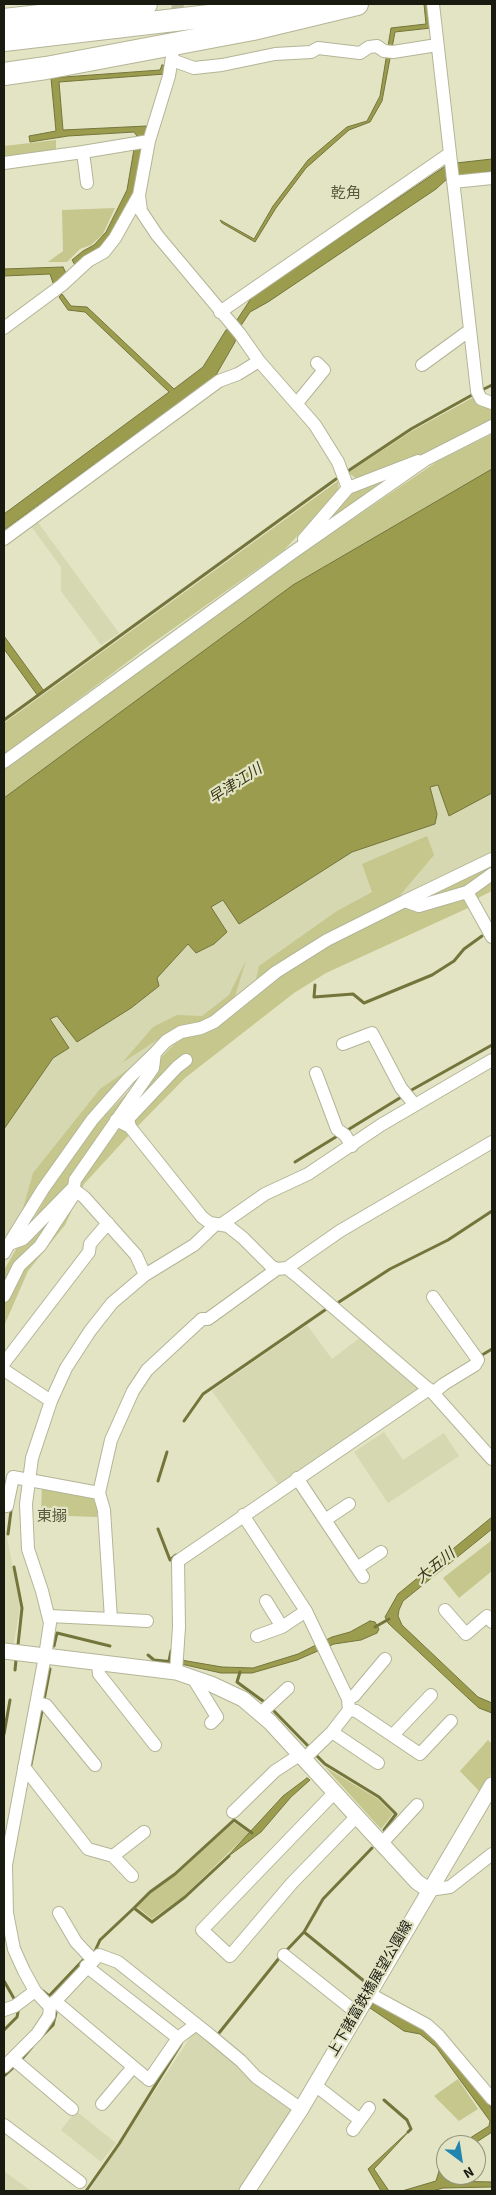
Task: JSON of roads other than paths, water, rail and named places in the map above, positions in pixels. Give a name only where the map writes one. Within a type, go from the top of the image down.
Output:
[{"type":"highway","points":[[4,20],[146,4]]},
{"type":"highway","points":[[4,40],[317,4]]},
{"type":"highway","points":[[4,74],[253,29],[356,4]]},
{"type":"street","points":[[433,4],[477,391],[481,399],[492,403]]},
{"type":"street","points":[[4,328],[62,285],[88,261],[104,252],[114,238],[138,195],[149,141],[169,76],[172,56],[194,68],[222,65],[275,54],[311,52],[318,48],[360,53],[369,47],[377,46],[389,52],[437,45]]},
{"type":"street","points":[[4,163],[149,141]]},
{"type":"street","points":[[83,152],[87,184]]},
{"type":"street","points":[[220,312],[450,158]]},
{"type":"street","points":[[453,181],[492,178]]},
{"type":"street","points":[[138,195],[141,211],[146,220],[240,334],[259,360],[315,425],[338,462],[348,488]]},
{"type":"street","points":[[422,365],[470,330]]},
{"type":"street","points":[[4,539],[219,381],[238,374],[259,360]]},
{"type":"street","points":[[297,403],[324,370],[317,363]]},
{"type":"street","points":[[4,762],[425,460],[492,426]]},
{"type":"street","points":[[292,554],[348,488],[415,461],[425,460]]},
{"type":"street","points":[[6,1249],[43,1189],[92,1120],[129,1078],[166,1041],[181,1032],[201,1028],[214,1022],[276,972],[327,940],[492,859]]},
{"type":"street","points":[[405,901],[419,906],[467,892],[492,874]]},
{"type":"street","points":[[467,892],[492,937]]},
{"type":"street","points":[[343,1044],[372,1033],[409,1098]]},
{"type":"street","points":[[4,1296],[19,1266],[40,1246],[75,1189],[75,1180],[153,1068],[155,1053]]},
{"type":"street","points":[[186,1060],[176,1067],[128,1119],[130,1127],[202,1217],[210,1223],[228,1226],[271,1266],[282,1268],[431,1391],[492,1458]]},
{"type":"street","points":[[195,2025],[178,2038],[149,2080],[35,1991],[9,1950],[6,1865],[28,1771],[41,1704],[50,1623],[28,1549],[26,1504],[32,1458],[51,1401],[66,1368],[90,1331],[112,1303],[145,1275],[194,1245],[219,1224],[264,1194],[308,1174],[346,1138],[409,1098],[492,1060]]},
{"type":"street","points":[[316,1074],[337,1129],[346,1138]]},
{"type":"street","points":[[116,1120],[130,1127]]},
{"type":"street","points":[[111,1619],[104,1510],[99,1493],[103,1467],[121,1413],[147,1370],[202,1319],[208,1319],[340,1231],[492,1142]]},
{"type":"street","points":[[6,1249],[23,1239],[75,1189]]},
{"type":"street","points":[[75,1189],[136,1255],[145,1275]]},
{"type":"street","points":[[4,1363],[89,1252],[90,1244],[108,1223]]},
{"type":"street","points":[[177,1665],[179,1628],[178,1561],[297,1478],[431,1391],[475,1365],[478,1360],[433,1298]]},
{"type":"street","points":[[4,1370],[51,1401]]},
{"type":"street","points":[[4,1505],[7,1506],[13,1477],[99,1493]]},
{"type":"street","points":[[297,1478],[360,1572],[381,1552]]},
{"type":"street","points":[[325,1520],[349,1504]]},
{"type":"street","points":[[243,1515],[306,1611],[326,1651],[348,1705],[420,1754],[451,1721]]},
{"type":"street","points":[[266,1601],[282,1628]]},
{"type":"street","points":[[445,1610],[466,1634],[487,1616],[492,1622]]},
{"type":"street","points":[[256,1636],[282,1628],[306,1611]]},
{"type":"street","points":[[49,1616],[147,1622]]},
{"type":"street","points":[[4,1651],[98,1662],[177,1665],[192,1678],[217,1717],[211,1723]]},
{"type":"street","points":[[233,1812],[275,1771],[308,1753],[332,1732],[354,1696],[385,1659]]},
{"type":"street","points":[[98,1662],[99,1674],[156,1745]]},
{"type":"street","points":[[192,1678],[227,1690],[243,1699],[267,1708],[308,1753],[335,1792],[417,1882],[429,1890],[450,1887],[492,1854]]},
{"type":"street","points":[[267,1708],[288,1688]]},
{"type":"street","points":[[393,1735],[431,1695]]},
{"type":"street","points":[[41,1704],[95,1765]]},
{"type":"street","points":[[332,1732],[378,1763]]},
{"type":"street","points":[[28,1771],[88,1849],[114,1856],[132,1876]]},
{"type":"street","name":"上下諸富鉄橋展望公園線","points":[[248,2191],[315,2086],[356,2013],[492,1785]]},
{"type":"street","points":[[335,1792],[202,1930],[230,1956],[292,1883],[357,1816]]},
{"type":"street","points":[[382,1843],[417,1805]]},
{"type":"street","points":[[114,1856],[144,1832]]},
{"type":"street","points":[[59,1913],[76,1942],[89,1959],[178,2038]]},
{"type":"street","points":[[72,2109],[12,2064],[49,2016],[52,2004],[89,1959],[98,1955],[118,1962],[241,2061],[256,2077],[301,2109]]},
{"type":"street","points":[[284,1955],[356,2013]]},
{"type":"street","points":[[13,2006],[35,1991]]},
{"type":"street","points":[[368,1993],[427,2025],[439,2036],[492,2099]]},
{"type":"street","points":[[102,2104],[133,2067]]},
{"type":"street","points":[[315,2086],[357,2125],[369,2108]]},
{"type":"street","points":[[4,2126],[80,2182]]},
{"type":"water","points":[[424,4],[428,4],[431,28],[395,32],[382,101],[370,122],[349,130],[306,168],[276,208],[255,242],[222,223],[220,220],[254,239],[273,206],[308,160],[347,127],[367,121],[380,96],[391,28],[426,24]]},
{"type":"water","points":[[162,65],[167,66],[165,74],[59,82],[63,130],[147,126],[148,132],[141,137],[137,136],[134,132],[68,136],[30,142],[29,136],[56,131],[51,78],[160,70]]},
{"type":"water","points":[[139,148],[142,150],[134,193],[104,245],[84,256],[75,265],[72,260],[94,245],[106,232],[127,190],[134,149]]},
{"type":"water","points":[[492,159],[492,171],[448,178],[436,189],[268,302],[250,312],[236,333],[235,342],[216,375],[4,530],[4,514],[169,392],[85,312],[68,310],[59,297],[62,294],[71,306],[87,307],[174,389],[203,367],[226,330],[231,329],[252,297],[444,167],[456,163]]},
{"type":"water","points":[[63,267],[66,273],[56,284],[53,283],[50,274],[4,276],[4,269]]},
{"type":"water","name":"早津江川","points":[[492,469],[492,793],[449,816],[438,785],[430,787],[437,814],[435,824],[352,852],[239,924],[223,900],[211,907],[227,932],[214,944],[196,953],[188,944],[157,978],[159,986],[131,1008],[77,1042],[57,1016],[50,1019],[69,1048],[53,1058],[4,1129],[4,798],[293,585]]},
{"type":"water","points":[[4,636],[44,691],[38,696],[4,649]]},
{"type":"water","name":"大五川","points":[[492,1517],[492,1529],[403,1601],[398,1616],[402,1625],[478,1697],[492,1703],[492,1713],[479,1708],[388,1623],[385,1617],[398,1594]]},
{"type":"water","points":[[370,1621],[375,1622],[379,1629],[377,1633],[361,1640],[334,1644],[297,1660],[252,1673],[221,1673],[181,1664],[181,1660],[222,1667],[253,1668],[298,1654],[332,1637],[350,1632]]},
{"type":"water","points":[[307,1778],[310,1780],[291,1797],[261,1832],[226,1858],[283,1796]]},
{"type":"water","points":[[374,2003],[417,2024],[435,2038],[490,2106],[492,2110],[492,2132],[486,2136],[475,2135],[489,2126],[490,2121],[436,2047],[420,2034],[404,2031],[370,2008]]},
{"type":"water","points":[[411,2129],[374,2169],[389,2191],[381,2191],[368,2169]]},
{"type":"water","points":[[436,2181],[436,2185],[486,2185],[486,2182],[492,2182],[492,2187],[402,2191]]},
{"type":"waterway","points":[[484,389],[492,385]]},
{"type":"waterway","points":[[348,471],[411,429],[472,395]]},
{"type":"waterway","points":[[4,720],[336,479]]},
{"type":"waterway","points":[[315,985],[314,997],[353,994],[364,1003],[432,975],[454,961],[464,949],[482,936]]},
{"type":"waterway","points":[[408,1092],[492,1045]]},
{"type":"waterway","points":[[346,1131],[403,1096]]},
{"type":"waterway","points":[[295,1162],[339,1135]]},
{"type":"waterway","points":[[339,1302],[390,1269],[448,1240],[492,1211]]},
{"type":"waterway","points":[[184,1421],[203,1394],[325,1310]]},
{"type":"waterway","points":[[482,1355],[492,1349]]},
{"type":"waterway","points":[[158,1481],[167,1452]]},
{"type":"waterway","points":[[8,1534],[11,1511]]},
{"type":"waterway","points":[[158,1529],[170,1560],[176,1555]]},
{"type":"waterway","points":[[14,1567],[22,1608],[18,1645]]},
{"type":"waterway","points":[[375,1627],[389,1619]]},
{"type":"waterway","points":[[54,1646],[57,1633],[110,1646]]},
{"type":"waterway","points":[[169,1661],[171,1651]]},
{"type":"waterway","points":[[148,1655],[154,1660],[174,1662]]},
{"type":"waterway","points":[[15,1670],[16,1660]]},
{"type":"waterway","points":[[44,1700],[50,1669]]},
{"type":"waterway","points":[[240,1672],[237,1682],[267,1704]]},
{"type":"waterway","points":[[4,1734],[10,1700]]},
{"type":"waterway","points":[[30,1769],[43,1706]]},
{"type":"waterway","points":[[272,1709],[311,1749]]},
{"type":"waterway","points":[[315,1754],[325,1764],[379,1797],[396,1814],[384,1830]]},
{"type":"waterway","points":[[134,1908],[150,1892],[175,1874],[234,1820],[252,1833]]},
{"type":"waterway","points":[[285,1952],[304,1932],[323,1899],[372,1848]]},
{"type":"waterway","points":[[95,1951],[100,1940],[134,1908],[152,1922],[185,1897],[229,1856]]},
{"type":"waterway","points":[[304,1932],[364,1981]]},
{"type":"waterway","points":[[43,1991],[49,1996],[86,1957]]},
{"type":"waterway","points":[[219,2033],[280,1957]]},
{"type":"waterway","points":[[4,1981],[16,2002]]},
{"type":"waterway","points":[[4,2030],[17,2017],[19,2007]]},
{"type":"waterway","points":[[43,2035],[53,2025],[56,2013]]},
{"type":"waterway","points":[[86,2191],[119,2144],[181,2044]]},
{"type":"waterway","points":[[20,2061],[32,2047]]},
{"type":"waterway","points":[[4,2076],[15,2066]]},
{"type":"waterway","points":[[384,2100],[407,2120],[411,2129],[408,2132]]},
{"type":"tunnel","points":[[173,49],[178,4]]},
{"type":"district","name":"乾角","points":[[346,195]]},
{"type":"district","name":"東搦","points":[[52,1518]]}]
